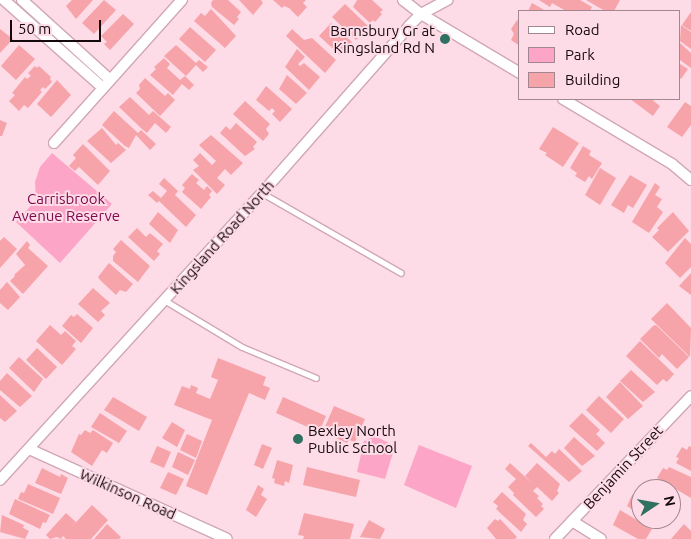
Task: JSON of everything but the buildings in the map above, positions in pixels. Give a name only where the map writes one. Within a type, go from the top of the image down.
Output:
[{"type":"street","points":[[4,0],[106,83]]},
{"type":"street","points":[[22,0],[106,83]]},
{"type":"street","points":[[54,143],[182,0]]},
{"type":"street","points":[[403,0],[421,14],[518,72]]},
{"type":"street","name":"Kingsland Road North","points":[[0,480],[262,193],[421,14],[447,0]]},
{"type":"street","points":[[565,100],[672,164],[691,180]]},
{"type":"street","name":"Benjamin Street","points":[[555,539],[691,396]]},
{"type":"street","name":"Wilkinson Road","points":[[29,448],[227,539]]},
{"type":"street","points":[[572,521],[602,539]]},
{"type":"lane","points":[[262,193],[401,273]]},
{"type":"lane","points":[[164,300],[242,347],[316,378]]},
{"type":"green space","name":"Carrisbrook Avenue Reserve","points":[[52,153],[112,204],[60,263],[16,222],[36,200],[35,182],[40,167]]},
{"type":"green space","points":[[375,436],[395,446],[385,479],[357,472],[364,441]]},
{"type":"green space","points":[[419,445],[472,466],[456,508],[404,485]]},
{"type":"place","name":"Barnsbury Gr at Kingsland Rd N","points":[[445,39]]},
{"type":"place","name":"Bexley North Public School","points":[[298,439]]}]
